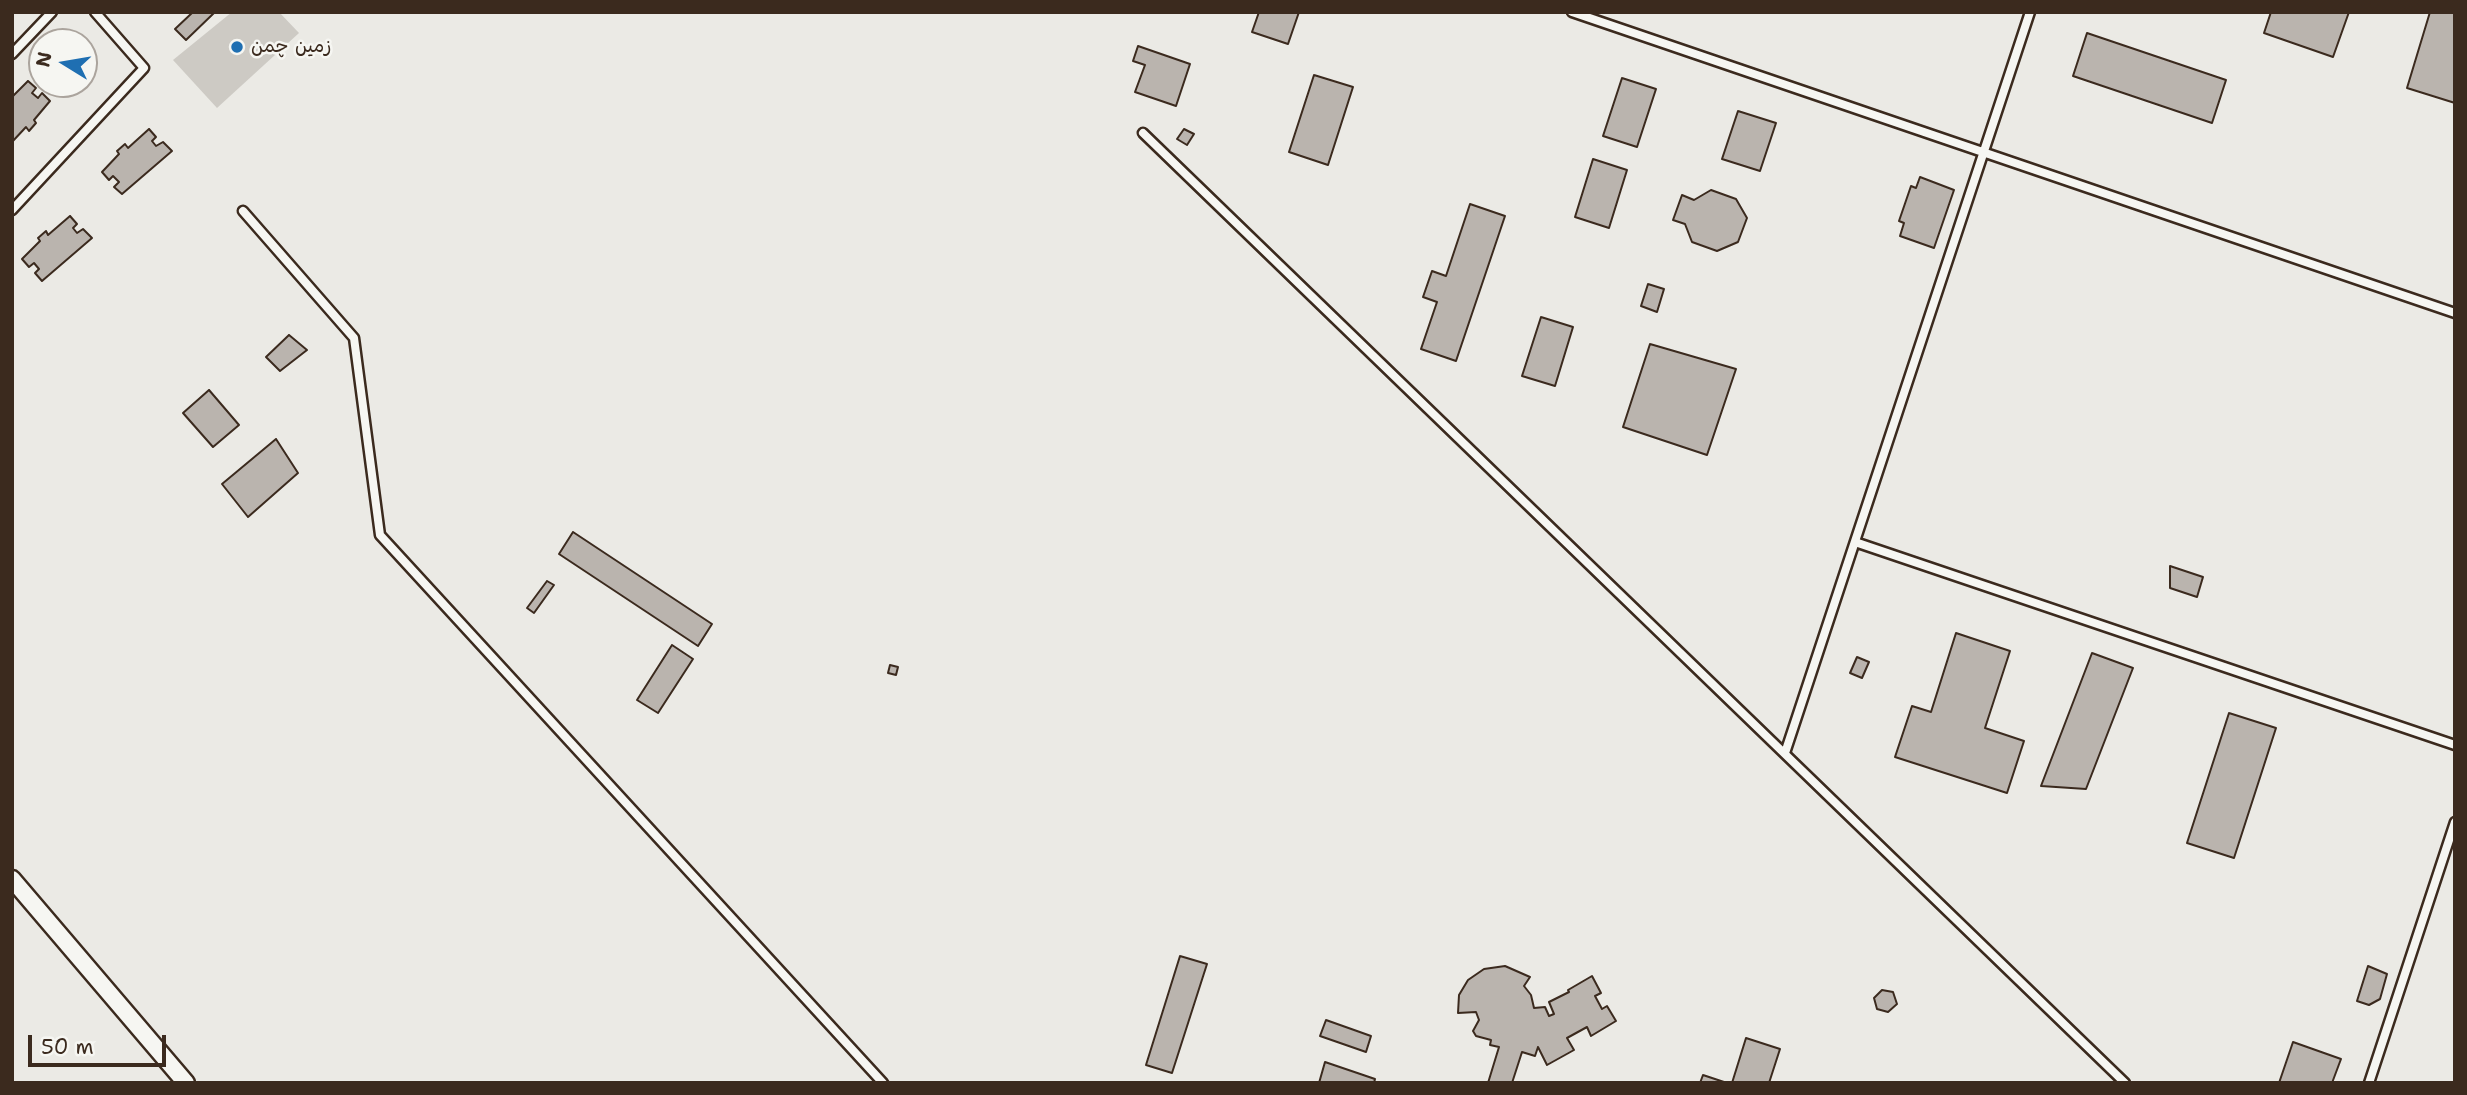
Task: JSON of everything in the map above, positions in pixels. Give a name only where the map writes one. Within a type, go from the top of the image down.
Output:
[{"type":"street","points":[[12,879],[186,1083]]},
{"type":"lane","points":[[12,54],[52,12]]},
{"type":"lane","points":[[12,210],[144,68],[95,12]]},
{"type":"lane","points":[[1572,12],[2455,313]]},
{"type":"lane","points":[[1785,753],[2030,12]]},
{"type":"lane","points":[[1143,133],[2125,1083]]},
{"type":"lane","points":[[243,211],[354,338],[380,535],[883,1083]]},
{"type":"lane","points":[[1854,542],[2455,745]]},
{"type":"lane","points":[[2370,1083],[2455,822]]},
{"type":"shaded area","name":"زمین چمن","points":[[232,12],[279,12],[299,33],[217,108],[173,60]]},
{"type":"building","points":[[193,12],[215,12],[186,40],[175,29]]},
{"type":"building","points":[[1259,12],[1299,12],[1288,44],[1252,32]]},
{"type":"building","points":[[2271,12],[2349,12],[2333,57],[2264,33]]},
{"type":"building","points":[[2430,12],[2455,12],[2455,103],[2407,88]]},
{"type":"building","points":[[2087,33],[2226,80],[2212,123],[2073,76]]},
{"type":"building","points":[[1138,46],[1190,64],[1176,106],[1135,92],[1145,65],[1133,61]]},
{"type":"building","points":[[1314,75],[1353,87],[1328,165],[1289,152]]},
{"type":"building","points":[[1622,78],[1656,89],[1637,147],[1603,136]]},
{"type":"building","points":[[28,81],[28,98],[47,98],[50,101],[34,120],[36,123],[29,131],[26,127],[12,142],[12,97]]},
{"type":"building","points":[[1738,111],[1776,123],[1760,171],[1722,159]]},
{"type":"building","points":[[149,129],[156,137],[152,141],[156,146],[163,142],[172,151],[122,194],[114,187],[119,182],[113,176],[109,180],[102,172],[119,154],[117,151],[125,144],[128,148]]},
{"type":"building","points":[[1184,129],[1194,134],[1187,145],[1177,139]]},
{"type":"building","points":[[1593,159],[1627,170],[1609,228],[1575,217]]},
{"type":"building","points":[[1920,177],[1954,190],[1934,248],[1900,236],[1904,223],[1899,221],[1911,186],[1916,188]]},
{"type":"building","points":[[1711,190],[1736,199],[1747,218],[1738,242],[1717,251],[1692,242],[1685,224],[1673,220],[1682,195],[1694,200]]},
{"type":"building","points":[[1470,204],[1505,216],[1456,361],[1421,349],[1437,302],[1423,297],[1432,271],[1446,276]]},
{"type":"building","points":[[70,216],[77,224],[73,228],[77,233],[83,229],[92,238],[42,281],[35,273],[39,269],[34,263],[29,267],[22,259],[40,241],[38,238],[46,231],[48,235]]},
{"type":"building","points":[[1648,284],[1664,289],[1657,312],[1641,306]]},
{"type":"building","points":[[1541,317],[1573,327],[1555,386],[1522,376]]},
{"type":"building","points":[[289,335],[307,350],[280,371],[266,357]]},
{"type":"building","points":[[1650,344],[1736,369],[1707,455],[1623,427]]},
{"type":"building","points":[[209,390],[239,425],[213,447],[183,413]]},
{"type":"building","points":[[276,439],[298,473],[248,517],[222,484]]},
{"type":"building","points":[[573,532],[712,624],[698,646],[559,554]]},
{"type":"building","points":[[2170,566],[2203,577],[2197,597],[2170,588]]},
{"type":"building","points":[[547,581],[554,585],[534,613],[527,608]]},
{"type":"building","points":[[1956,633],[2010,651],[1985,728],[2024,741],[2007,793],[1895,757],[1912,706],[1931,712]]},
{"type":"building","points":[[672,645],[693,659],[658,713],[637,700]]},
{"type":"building","points":[[2092,653],[2133,668],[2086,789],[2041,786]]},
{"type":"building","points":[[1857,657],[1869,662],[1862,678],[1850,673]]},
{"type":"building","points":[[890,665],[898,667],[896,675],[888,673]]},
{"type":"building","points":[[2229,713],[2276,728],[2234,858],[2187,843]]},
{"type":"building","points":[[1180,956],[1207,964],[1172,1073],[1146,1065]]},
{"type":"building","points":[[1505,966],[1530,977],[1524,986],[1531,995],[1534,1008],[1545,1007],[1549,1016],[1554,1014],[1549,1002],[1592,976],[1601,993],[1595,996],[1602,1009],[1607,1006],[1616,1021],[1591,1036],[1587,1027],[1567,1038],[1574,1050],[1547,1065],[1538,1047],[1535,1056],[1522,1052],[1512,1083],[1488,1083],[1499,1047],[1490,1045],[1491,1040],[1476,1036],[1473,1031],[1479,1020],[1476,1012],[1458,1013],[1459,995],[1468,980],[1484,969]]},
{"type":"building","points":[[2368,966],[2387,974],[2380,999],[2369,1005],[2357,1001]]},
{"type":"building","points":[[1882,990],[1893,992],[1897,1004],[1888,1012],[1877,1009],[1874,998]]},
{"type":"building","points":[[1326,1020],[1371,1036],[1366,1052],[1320,1036]]},
{"type":"building","points":[[1746,1038],[1780,1049],[1769,1083],[1732,1083]]},
{"type":"building","points":[[2293,1042],[2341,1059],[2332,1083],[2279,1083]]},
{"type":"building","points":[[1325,1062],[1375,1079],[1374,1083],[1319,1083]]},
{"type":"building","points":[[1703,1075],[1727,1083],[1700,1083]]},
{"type":"place","name":"زمین چمن","points":[[237,47]]}]
